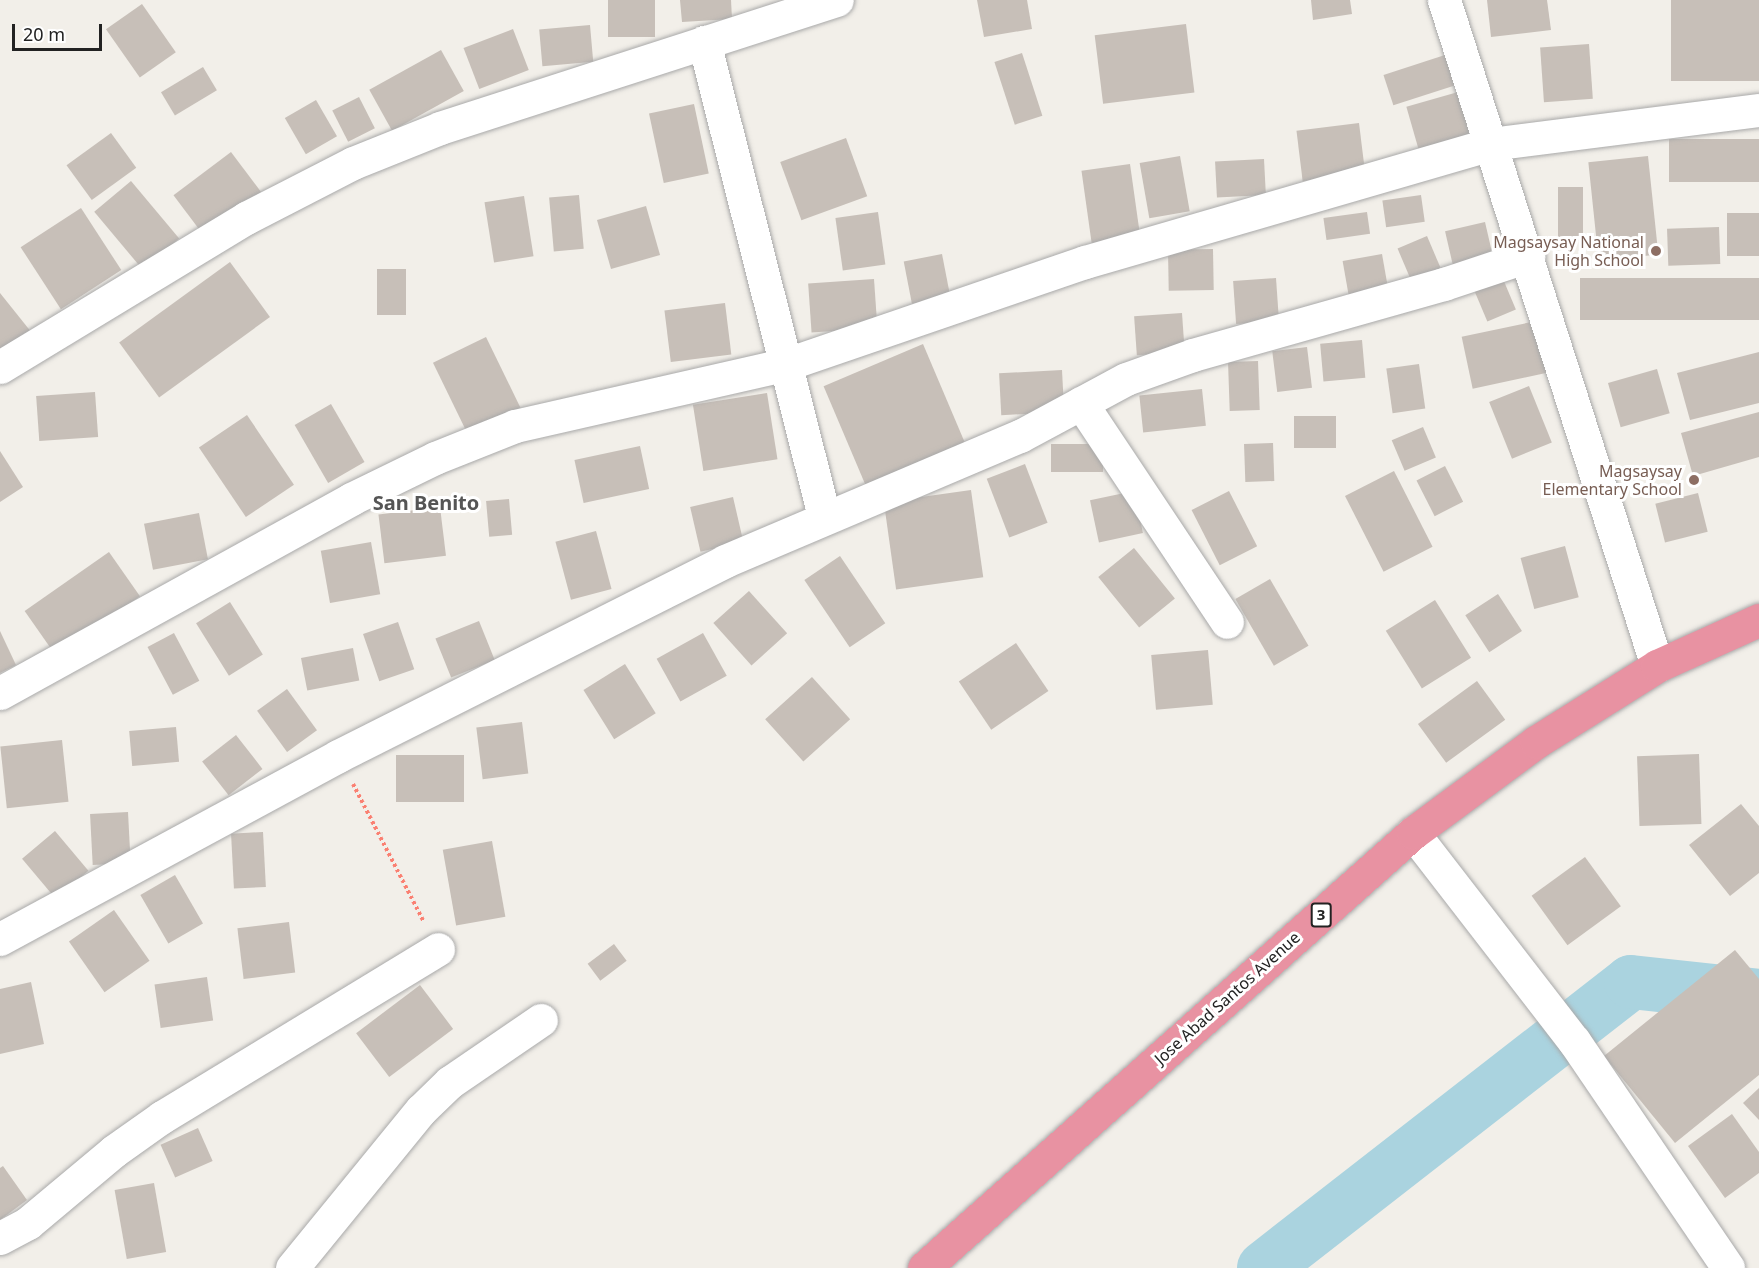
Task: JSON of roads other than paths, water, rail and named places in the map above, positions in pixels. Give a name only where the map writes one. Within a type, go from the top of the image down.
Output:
[{"type":"highway","name":"Jose Abad Santos Avenue","points":[[924,1268],[1413,833],[1536,742],[1658,666],[1759,620]]},
{"type":"street","points":[[0,367],[246,218],[353,163],[440,128],[837,0]]},
{"type":"street","points":[[1444,0],[1658,666]]},
{"type":"street","points":[[704,42],[824,516]]},
{"type":"street","points":[[0,693],[351,499],[435,458],[515,426],[784,365],[1096,259],[1490,144],[1759,110]]},
{"type":"street","points":[[0,939],[338,756],[726,561],[824,516],[1020,436],[1126,379],[1193,355],[1444,284],[1528,256]]},
{"type":"street","points":[[1081,403],[1227,622]]},
{"type":"street","points":[[1413,833],[1574,1041],[1728,1268]]},
{"type":"street","points":[[0,1238],[28,1223],[114,1151],[162,1117],[438,949]]},
{"type":"street","points":[[292,1268],[429,1103],[450,1082],[541,1020]]},
{"type":"waterway","points":[[1264,1268],[1631,982],[1759,996]]},
{"type":"place","name":"Magsaysay National High School","points":[[1656,251]]},
{"type":"place","name":"Magsaysay Elementary School","points":[[1694,480]]},
{"type":"district","name":"San Benito","points":[[426,502]]}]
